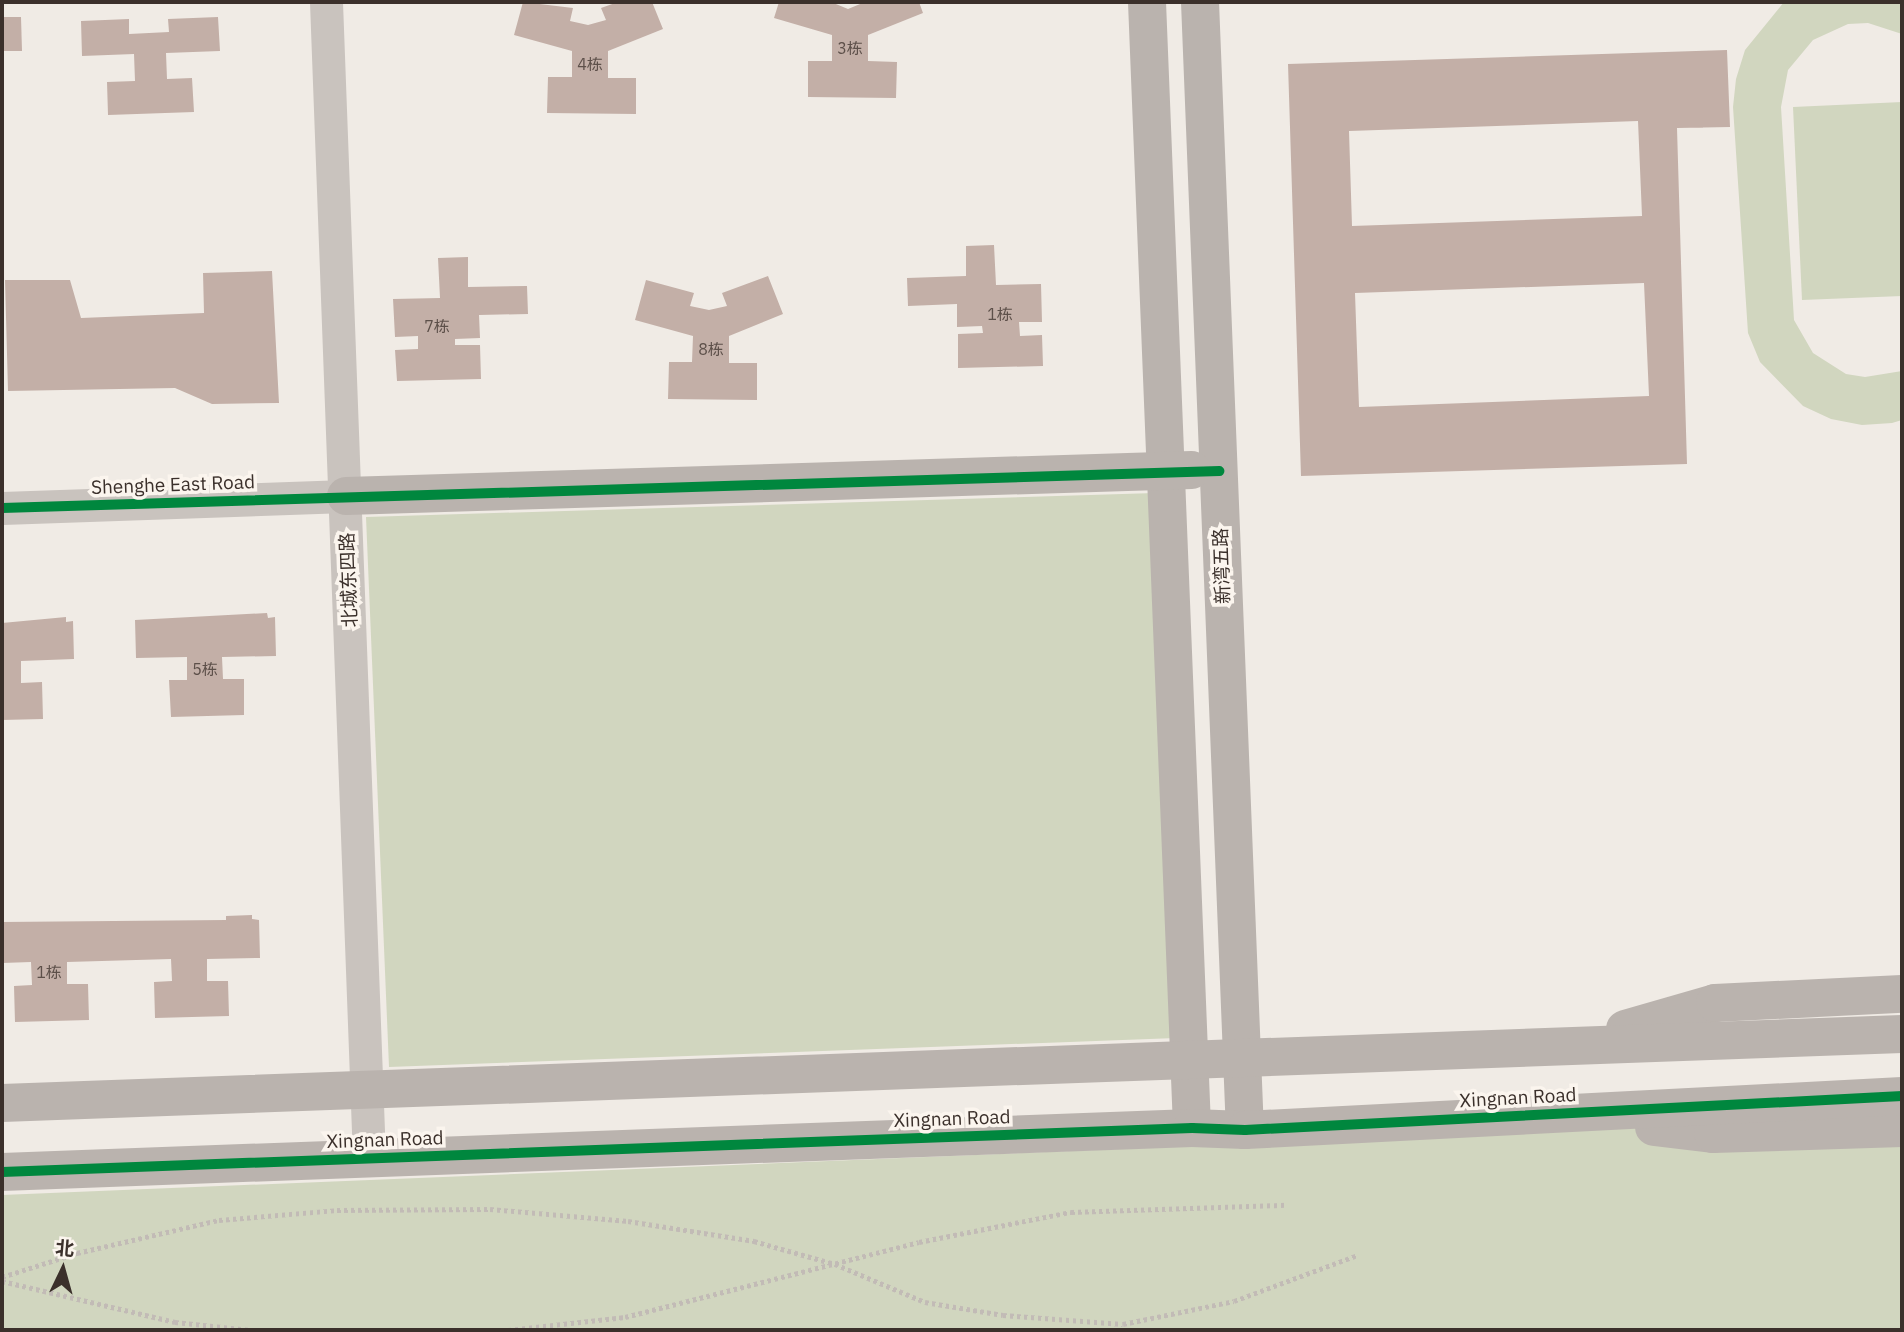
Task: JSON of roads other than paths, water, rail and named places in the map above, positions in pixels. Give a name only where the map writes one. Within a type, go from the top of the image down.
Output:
[{"type":"street","name":"北城东四路","points":[[326,2],[369,1158]]},
{"type":"street","points":[[1147,2],[1192,1128]]},
{"type":"street","name":"新湾五路","points":[[1200,2],[1245,1130]]},
{"type":"street","points":[[346,496],[1166,470],[1219,471]]},
{"type":"street","name":"Shenghe East Road","points":[[2,508],[346,496]]},
{"type":"street","points":[[1571,1045],[1715,1003],[1902,994]]},
{"type":"street","points":[[2,1103],[1902,1034]]},
{"type":"street","name":"Xingnan Road","points":[[2,1172],[1192,1128],[1245,1130],[1902,1096]]},
{"type":"street","points":[[1555,1114],[1713,1134],[1902,1128]]}]
